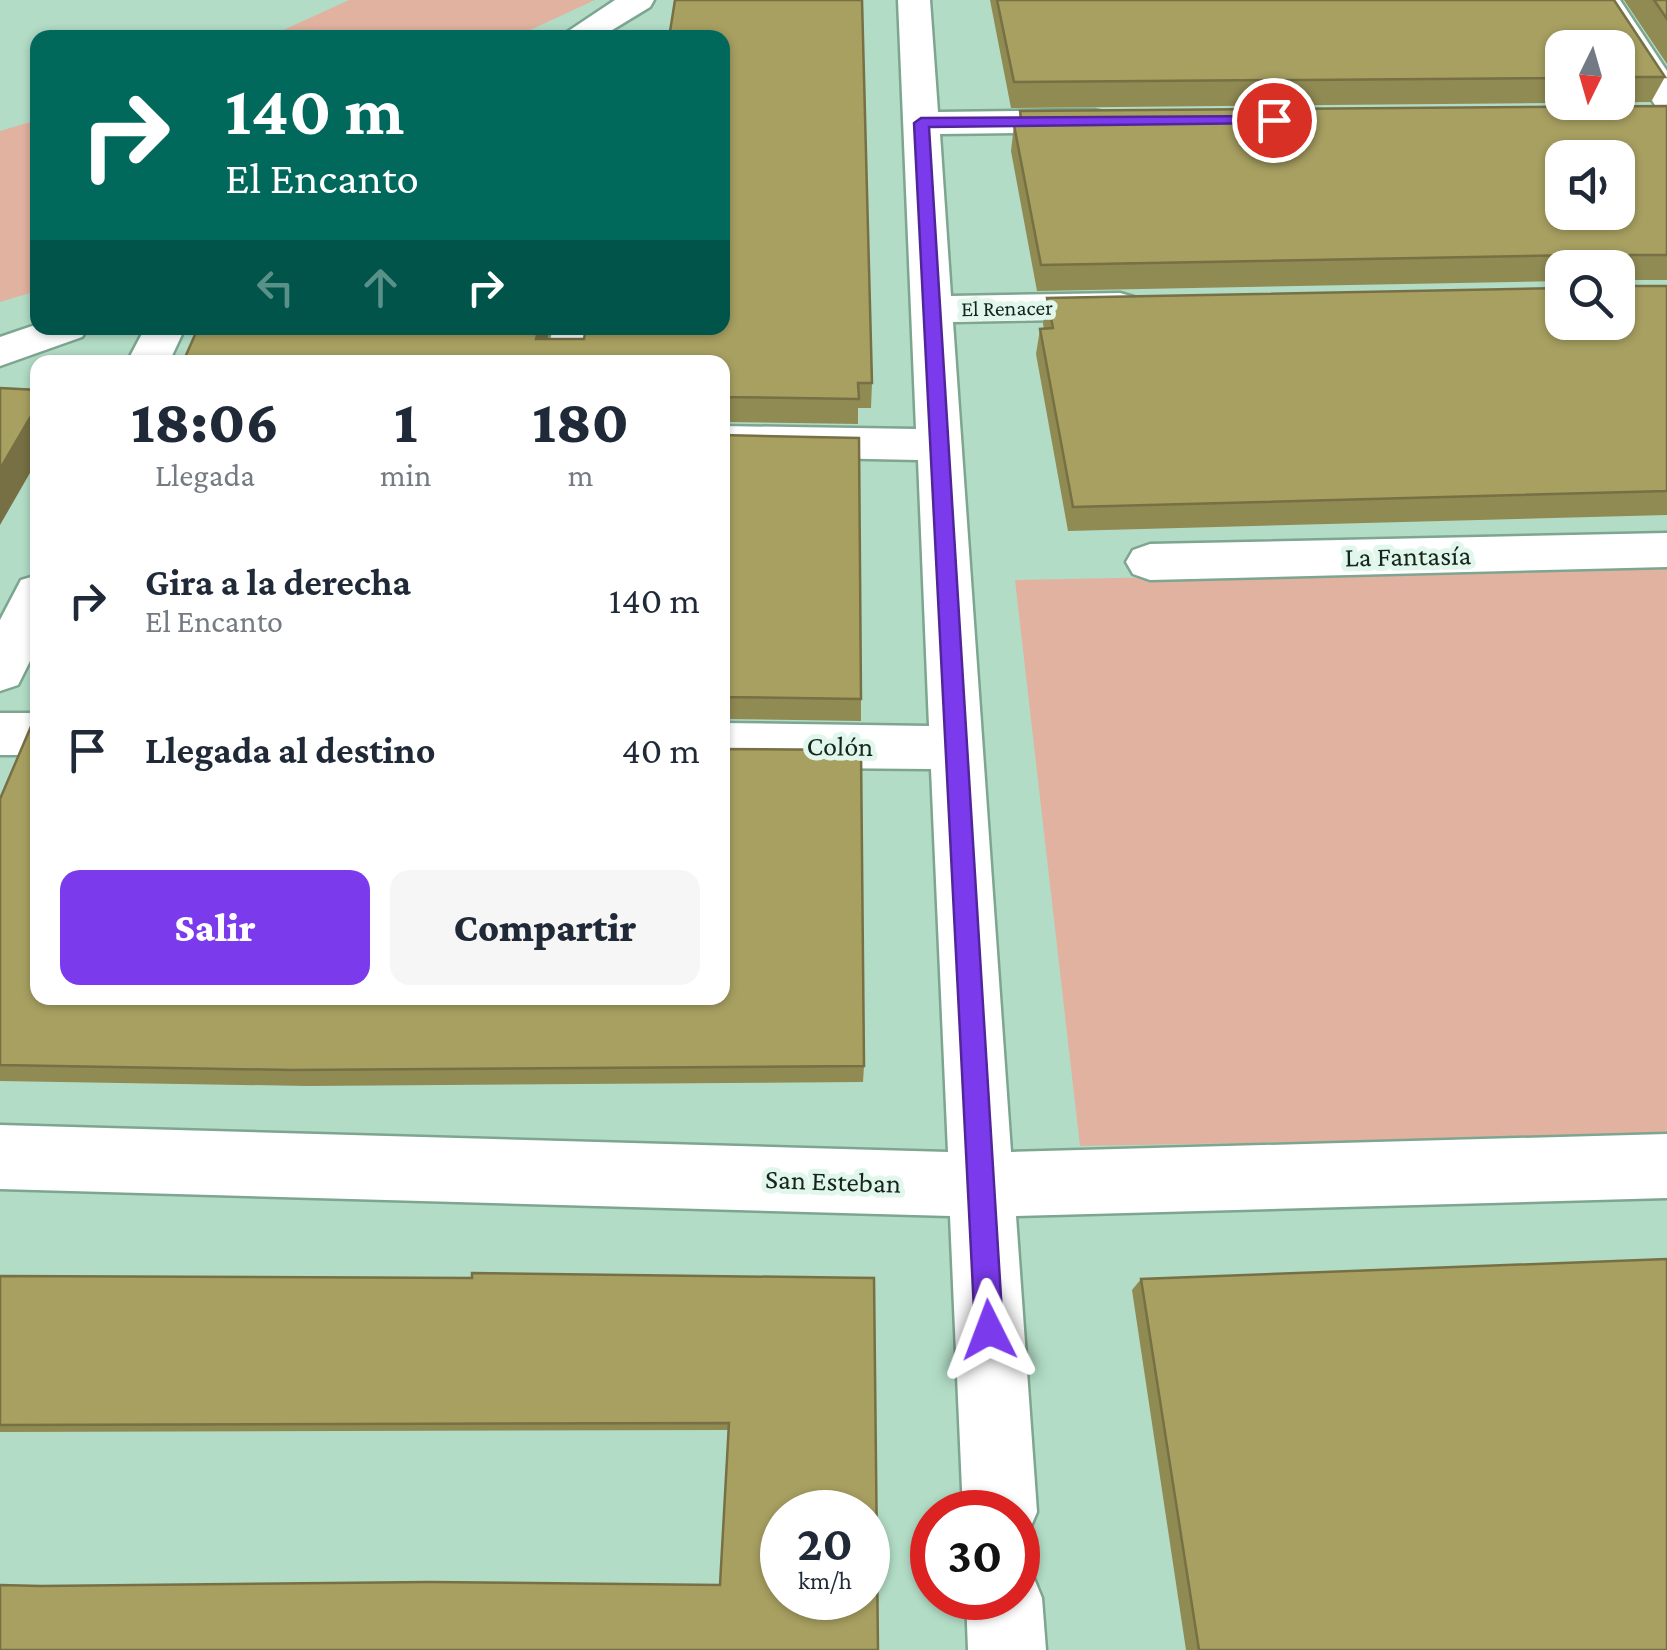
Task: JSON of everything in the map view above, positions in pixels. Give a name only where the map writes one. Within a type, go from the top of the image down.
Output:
[{"type":"street","points":[[588,30],[638,0]]},
{"type":"street","points":[[632,30],[638,0]]},
{"type":"street","points":[[914,0],[999,1490]]},
{"type":"street","points":[[1604,0],[1660,111]]},
{"type":"street","points":[[921,123],[1137,121]]},
{"type":"street","name":"El Renacer","points":[[932,310],[1148,305]]},
{"type":"street","points":[[0,352],[47,335]]},
{"type":"street","points":[[730,441],[940,445]]},
{"type":"street","name":"La Fantasía","points":[[1150,562],[1667,550]]},
{"type":"street","points":[[0,671],[30,609]]},
{"type":"street","points":[[0,734],[30,734]]},
{"type":"street","name":"Colón","points":[[730,745],[957,748]]},
{"type":"street","name":"San Esteban","points":[[0,1157],[981,1185],[1667,1166]]},
{"type":"street","points":[[1006,1620],[1008,1650]]},
{"type":"shaded area","points":[[349,0],[595,0],[530,30],[283,30]]},
{"type":"shaded area","points":[[30,122],[30,293],[0,302],[0,131]]},
{"type":"shaded area","points":[[1667,567],[1667,1135],[1080,1146],[1015,580]]},
{"type":"building","points":[[675,0],[862,0],[872,383],[858,383],[859,399],[730,397],[730,355],[186,355],[195,335],[537,335],[536,339],[584,339],[585,335],[730,335],[730,30],[670,30]]},
{"type":"building","points":[[997,0],[1614,0],[1634,30],[1545,30],[1545,78],[1014,82]]},
{"type":"building","points":[[1654,0],[1667,0],[1667,19]]},
{"type":"building","points":[[1635,32],[1665,77],[1635,77]]},
{"type":"building","points":[[1635,106],[1667,106],[1667,255],[1635,255],[1635,250],[1545,250],[1545,256],[1041,265],[1014,125],[1022,125],[1020,111],[1545,107],[1545,120],[1635,120]]},
{"type":"building","points":[[1635,286],[1667,286],[1667,491],[1073,507],[1040,329],[1053,328],[1047,298],[1545,288],[1545,340],[1635,340]]},
{"type":"building","points":[[0,388],[30,390],[30,418],[0,469]]},
{"type":"building","points":[[730,435],[859,438],[861,699],[730,697]]},
{"type":"building","points":[[30,729],[30,1005],[730,1005],[730,749],[861,750],[864,1066],[292,1070],[0,1065],[0,799]]},
{"type":"building","points":[[1667,1259],[1667,1650],[1199,1650],[1141,1279]]},
{"type":"building","points":[[472,1273],[874,1278],[876,1490],[760,1490],[760,1620],[878,1620],[878,1650],[0,1650],[0,1585],[720,1585],[729,1423],[0,1425],[0,1276],[472,1278]]},
{"type":"route","points":[[989,1330],[921,123],[1274,120]]}]
